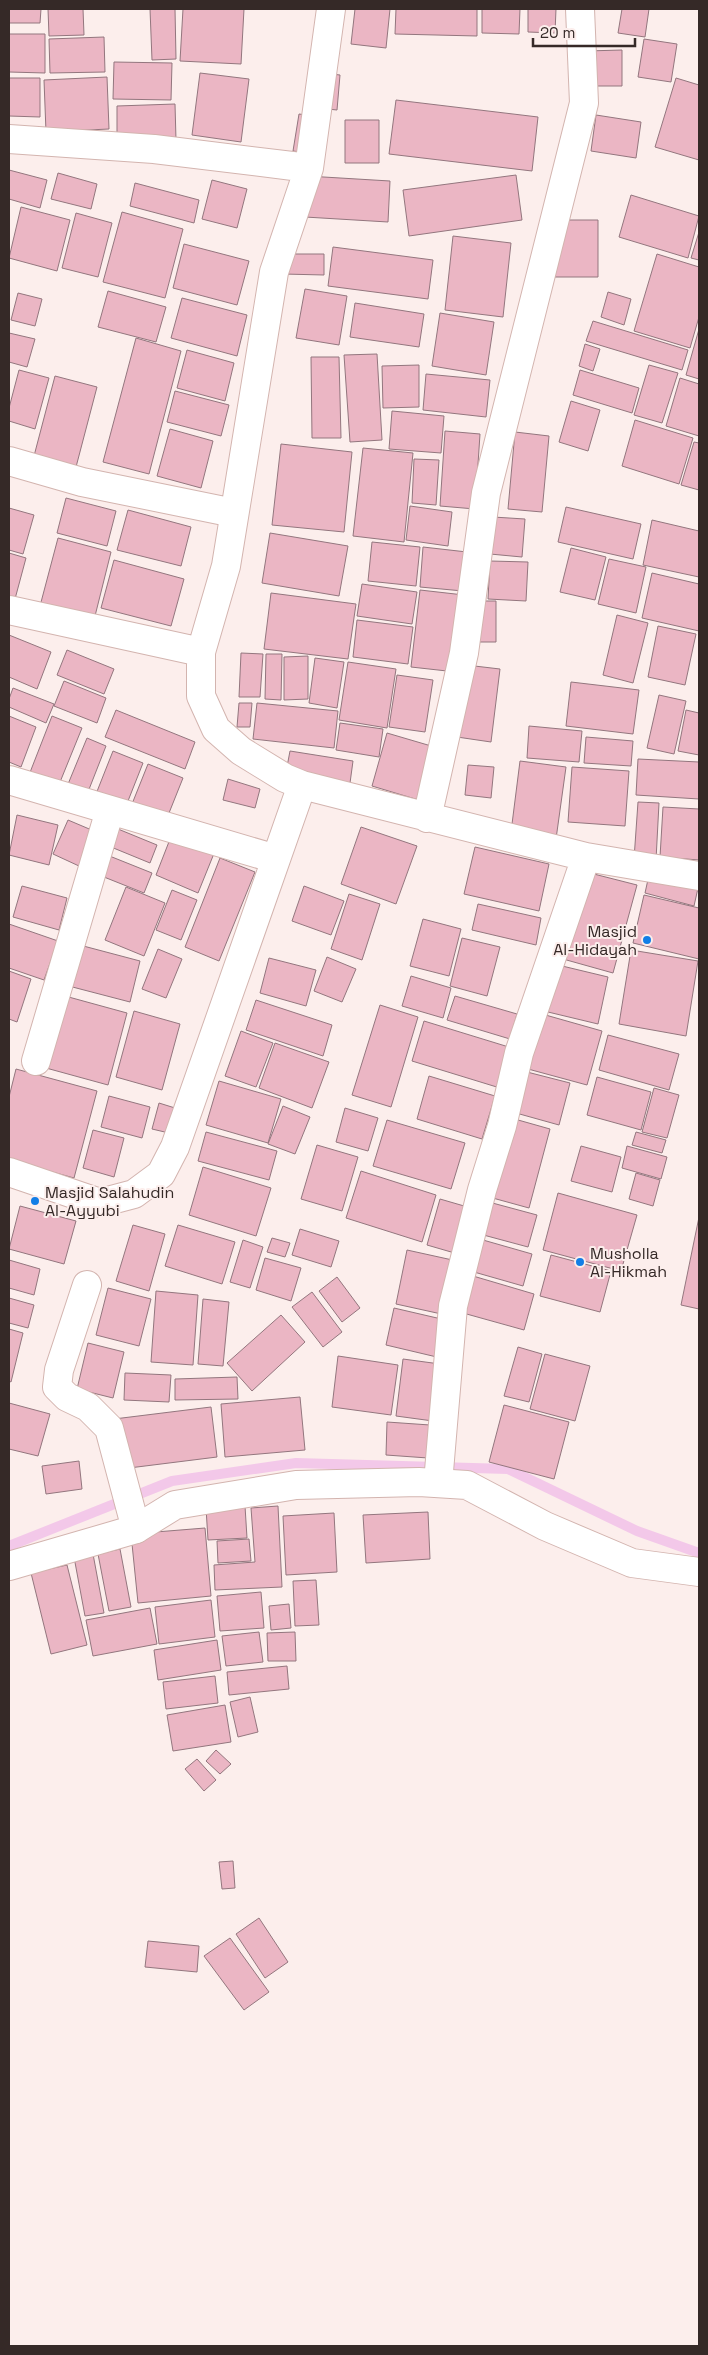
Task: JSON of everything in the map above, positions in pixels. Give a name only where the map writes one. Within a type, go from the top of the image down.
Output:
[{"type":"street","points":[[331,9],[309,168],[274,272],[226,566],[201,652],[201,696],[216,729],[241,751],[285,778],[302,785],[586,858],[699,876]]},
{"type":"street","points":[[427,818],[464,653],[486,493],[584,103],[580,9]]},
{"type":"street","points":[[9,139],[154,148],[309,168]]},
{"type":"street","points":[[9,461],[82,482],[234,513]]},
{"type":"street","points":[[9,610],[201,652]]},
{"type":"street","points":[[9,780],[276,859]]},
{"type":"street","points":[[9,1172],[100,1203],[134,1194],[161,1174],[174,1147],[302,785]]},
{"type":"street","points":[[36,1061],[110,810]]},
{"type":"street","points":[[438,1479],[453,1306],[482,1190],[502,1126],[519,1053],[586,858]]},
{"type":"street","points":[[86,1285],[59,1370],[57,1387],[67,1397],[88,1407],[109,1428],[133,1520]]},
{"type":"street","points":[[9,1566],[175,1505],[296,1485],[438,1479],[467,1486],[545,1526],[632,1563],[699,1572]]},
{"type":"building","points":[[9,9],[41,9],[40,23],[9,23]]},
{"type":"building","points":[[48,9],[83,9],[84,35],[49,36]]},
{"type":"building","points":[[150,9],[175,9],[176,59],[152,60]]},
{"type":"building","points":[[183,9],[244,9],[241,64],[180,61]]},
{"type":"building","points":[[355,9],[390,9],[386,48],[351,44]]},
{"type":"building","points":[[396,9],[477,9],[477,36],[395,34]]},
{"type":"building","points":[[482,9],[520,9],[519,34],[482,33]]},
{"type":"building","points":[[528,9],[556,9],[555,33],[528,32]]},
{"type":"building","points":[[622,9],[649,9],[645,37],[618,33]]},
{"type":"building","points":[[9,34],[45,34],[45,73],[9,72]]},
{"type":"building","points":[[104,37],[105,72],[50,73],[49,39]]},
{"type":"building","points":[[644,39],[677,44],[671,82],[638,77]]},
{"type":"building","points":[[622,50],[622,86],[587,86],[586,51]]},
{"type":"building","points":[[114,62],[172,63],[171,100],[113,99]]},
{"type":"building","points":[[200,73],[249,79],[241,142],[192,135]]},
{"type":"building","points":[[322,73],[340,75],[337,110],[318,108]]},
{"type":"building","points":[[107,77],[109,129],[46,132],[44,80]]},
{"type":"building","points":[[9,78],[40,78],[40,117],[9,116]]},
{"type":"building","points":[[676,78],[699,85],[699,160],[655,147]]},
{"type":"building","points":[[396,100],[538,117],[532,171],[389,154]]},
{"type":"building","points":[[175,104],[176,140],[117,141],[117,106]]},
{"type":"building","points":[[299,114],[314,116],[308,153],[293,151]]},
{"type":"building","points":[[596,115],[641,122],[636,158],[591,151]]},
{"type":"building","points":[[345,120],[379,120],[379,163],[345,163]]},
{"type":"building","points":[[9,170],[47,180],[40,208],[9,199]]},
{"type":"building","points":[[58,173],[97,184],[91,209],[51,199]]},
{"type":"building","points":[[516,175],[522,220],[409,236],[403,190]]},
{"type":"building","points":[[307,176],[390,181],[388,222],[305,217]]},
{"type":"building","points":[[212,180],[247,189],[237,228],[202,219]]},
{"type":"building","points":[[135,183],[199,200],[194,223],[130,206]]},
{"type":"building","points":[[631,195],[699,216],[688,258],[619,237]]},
{"type":"building","points":[[21,207],[70,220],[57,271],[9,258]]},
{"type":"building","points":[[122,212],[183,229],[165,298],[103,282]]},
{"type":"building","points":[[76,213],[112,223],[98,277],[62,268]]},
{"type":"building","points":[[555,220],[598,220],[598,277],[555,277]]},
{"type":"building","points":[[699,232],[699,260],[691,258]]},
{"type":"building","points":[[453,236],[511,243],[503,317],[445,310]]},
{"type":"building","points":[[184,244],[249,261],[237,305],[173,288]]},
{"type":"building","points":[[333,247],[433,260],[428,299],[328,286]]},
{"type":"building","points":[[283,254],[324,254],[324,275],[283,274]]},
{"type":"building","points":[[657,254],[699,267],[699,317],[690,348],[634,331]]},
{"type":"building","points":[[305,289],[347,296],[339,345],[296,338]]},
{"type":"building","points":[[108,291],[166,307],[156,342],[98,327]]},
{"type":"building","points":[[608,292],[631,299],[624,325],[601,317]]},
{"type":"building","points":[[18,293],[42,299],[35,326],[11,320]]},
{"type":"building","points":[[182,298],[247,315],[237,356],[171,338]]},
{"type":"building","points":[[355,303],[424,314],[419,347],[350,337]]},
{"type":"building","points":[[440,313],[494,322],[486,375],[432,366]]},
{"type":"building","points":[[593,321],[688,350],[682,370],[586,341]]},
{"type":"building","points":[[699,329],[699,379],[686,375]]},
{"type":"building","points":[[9,333],[35,339],[27,367],[9,362]]},
{"type":"building","points":[[136,338],[181,351],[149,474],[103,462]]},
{"type":"building","points":[[585,344],[600,349],[593,371],[579,366]]},
{"type":"building","points":[[187,350],[234,363],[225,401],[177,388]]},
{"type":"building","points":[[377,354],[382,440],[350,442],[344,355]]},
{"type":"building","points":[[311,357],[339,357],[341,438],[312,438]]},
{"type":"building","points":[[419,365],[419,407],[383,408],[382,366]]},
{"type":"building","points":[[649,365],[678,373],[662,423],[634,415]]},
{"type":"building","points":[[19,370],[49,378],[35,429],[9,421],[9,408]]},
{"type":"building","points":[[580,370],[639,388],[632,413],[573,395]]},
{"type":"building","points":[[426,374],[490,380],[486,417],[423,410]]},
{"type":"building","points":[[55,376],[97,387],[76,467],[34,456]]},
{"type":"building","points":[[680,378],[699,384],[699,436],[666,426]]},
{"type":"building","points":[[175,391],[229,405],[221,436],[167,422]]},
{"type":"building","points":[[571,401],[600,410],[588,451],[559,442]]},
{"type":"building","points":[[392,411],[444,416],[441,453],[389,449]]},
{"type":"building","points":[[635,420],[693,438],[679,484],[622,466]]},
{"type":"building","points":[[170,429],[213,441],[201,488],[157,476]]},
{"type":"building","points":[[445,431],[480,434],[475,509],[440,506]]},
{"type":"building","points":[[515,432],[549,436],[542,512],[508,509]]},
{"type":"building","points":[[694,442],[699,443],[699,490],[681,485]]},
{"type":"building","points":[[281,444],[352,452],[344,532],[272,525]]},
{"type":"building","points":[[363,448],[413,453],[404,542],[353,536]]},
{"type":"building","points":[[414,459],[439,460],[436,505],[412,503]]},
{"type":"building","points":[[66,498],[116,511],[107,546],[57,533]]},
{"type":"building","points":[[410,506],[452,512],[448,546],[406,540]]},
{"type":"building","points":[[566,507],[641,524],[633,559],[558,542]]},
{"type":"building","points":[[9,508],[34,515],[23,554],[9,550]]},
{"type":"building","points":[[128,510],[191,527],[181,566],[117,550]]},
{"type":"building","points":[[493,517],[525,519],[522,557],[490,554]]},
{"type":"building","points":[[652,520],[699,531],[699,577],[643,565]]},
{"type":"building","points":[[270,533],[348,546],[339,596],[262,583]]},
{"type":"building","points":[[58,538],[111,552],[94,620],[40,606]]},
{"type":"building","points":[[372,542],[420,547],[416,586],[368,581]]},
{"type":"building","points":[[423,547],[467,552],[463,591],[420,587]]},
{"type":"building","points":[[571,548],[606,557],[595,600],[560,592]]},
{"type":"building","points":[[9,553],[26,558],[15,599],[9,597]]},
{"type":"building","points":[[609,559],[646,567],[636,613],[598,604]]},
{"type":"building","points":[[114,560],[184,579],[171,626],[101,608]]},
{"type":"building","points":[[490,561],[528,562],[526,601],[488,599]]},
{"type":"building","points":[[652,573],[699,584],[699,631],[642,618]]},
{"type":"building","points":[[362,584],[417,592],[412,624],[357,616]]},
{"type":"building","points":[[420,590],[464,595],[456,672],[411,667]]},
{"type":"building","points":[[271,593],[356,604],[348,659],[264,649]]},
{"type":"building","points":[[473,601],[496,601],[496,642],[473,642]]},
{"type":"building","points":[[617,615],[648,623],[633,683],[603,675]]},
{"type":"building","points":[[357,620],[413,627],[408,664],[353,657]]},
{"type":"building","points":[[658,626],[696,634],[685,685],[648,677]]},
{"type":"building","points":[[9,635],[51,652],[37,689],[9,677]]},
{"type":"building","points":[[67,650],[114,669],[104,694],[57,675]]},
{"type":"building","points":[[241,653],[263,654],[260,697],[239,697]]},
{"type":"building","points":[[266,654],[282,654],[281,700],[265,699]]},
{"type":"building","points":[[308,656],[308,699],[284,700],[284,657]]},
{"type":"building","points":[[315,658],[344,662],[337,708],[309,703]]},
{"type":"building","points":[[348,662],[396,669],[387,728],[339,720]]},
{"type":"building","points":[[466,665],[500,669],[491,742],[457,737]]},
{"type":"building","points":[[397,675],[433,680],[425,732],[389,727]]},
{"type":"building","points":[[64,681],[106,698],[97,723],[54,706]]},
{"type":"building","points":[[571,682],[639,690],[633,734],[566,726]]},
{"type":"building","points":[[13,688],[54,704],[46,723],[9,707],[9,699]]},
{"type":"building","points":[[659,695],[686,701],[674,754],[647,748]]},
{"type":"building","points":[[239,703],[252,703],[250,727],[237,727]]},
{"type":"building","points":[[257,703],[338,711],[334,748],[253,739]]},
{"type":"building","points":[[116,710],[195,742],[185,769],[105,737]]},
{"type":"building","points":[[686,710],[699,713],[699,755],[678,751]]},
{"type":"building","points":[[9,716],[36,727],[21,767],[9,762]]},
{"type":"building","points":[[52,716],[82,728],[58,787],[29,775]]},
{"type":"building","points":[[340,723],[383,729],[379,757],[336,750]]},
{"type":"building","points":[[529,726],[582,731],[579,762],[527,758]]},
{"type":"building","points":[[387,733],[438,748],[422,801],[372,786]]},
{"type":"building","points":[[586,737],[633,741],[631,766],[584,763]]},
{"type":"building","points":[[87,738],[106,746],[86,797],[66,789]]},
{"type":"building","points":[[113,751],[143,763],[126,806],[96,794]]},
{"type":"building","points":[[290,751],[353,761],[350,783],[286,772]]},
{"type":"building","points":[[638,759],[699,762],[699,799],[636,795]]},
{"type":"building","points":[[520,761],[566,767],[556,839],[511,832]]},
{"type":"building","points":[[148,764],[183,778],[165,823],[130,809]]},
{"type":"building","points":[[468,765],[494,767],[491,798],[465,795]]},
{"type":"building","points":[[572,767],[629,771],[625,826],[568,822]]},
{"type":"building","points":[[228,779],[260,789],[255,808],[223,800]]},
{"type":"building","points":[[638,802],[659,803],[656,860],[634,859]]},
{"type":"building","points":[[663,807],[699,809],[699,860],[660,857]]},
{"type":"building","points":[[17,815],[58,825],[49,865],[9,855]]},
{"type":"building","points":[[68,820],[94,831],[79,866],[53,854]]},
{"type":"building","points":[[361,827],[417,846],[396,904],[341,884]]},
{"type":"building","points":[[118,829],[157,845],[150,863],[111,847]]},
{"type":"building","points":[[172,834],[215,851],[198,893],[156,875]]},
{"type":"building","points":[[475,847],[549,864],[539,911],[464,894]]},
{"type":"building","points":[[107,855],[152,873],[144,893],[99,875]]},
{"type":"building","points":[[220,858],[255,872],[219,961],[185,947]]},
{"type":"building","points":[[586,872],[637,885],[613,973],[563,959]]},
{"type":"building","points":[[649,875],[698,888],[694,906],[645,893]]},
{"type":"building","points":[[22,886],[67,898],[59,930],[13,917]]},
{"type":"building","points":[[304,886],[344,901],[331,935],[292,921]]},
{"type":"building","points":[[126,887],[165,903],[144,956],[105,940]]},
{"type":"building","points":[[172,890],[197,900],[181,940],[156,930]]},
{"type":"building","points":[[349,894],[380,904],[362,960],[331,949]]},
{"type":"building","points":[[644,895],[699,908],[699,959],[633,943]]},
{"type":"building","points":[[478,904],[541,918],[536,945],[472,930]]},
{"type":"building","points":[[423,919],[461,929],[449,976],[410,966]]},
{"type":"building","points":[[9,924],[58,941],[44,980],[9,968]]},
{"type":"building","points":[[462,938],[500,947],[487,996],[450,986]]},
{"type":"building","points":[[72,943],[140,961],[130,1002],[61,984]]},
{"type":"building","points":[[158,949],[182,959],[166,998],[142,989]]},
{"type":"building","points":[[631,950],[698,961],[686,1036],[619,1024]]},
{"type":"building","points":[[327,957],[356,969],[342,1002],[314,991]]},
{"type":"building","points":[[269,958],[316,970],[306,1006],[260,993]]},
{"type":"building","points":[[558,965],[608,977],[598,1024],[548,1012]]},
{"type":"building","points":[[9,971],[31,979],[17,1022],[9,1019]]},
{"type":"building","points":[[411,976],[451,988],[443,1018],[402,1006]]},
{"type":"building","points":[[65,996],[127,1013],[108,1085],[46,1068]]},
{"type":"building","points":[[455,996],[517,1014],[510,1039],[447,1020]]},
{"type":"building","points":[[256,1000],[332,1025],[323,1056],[246,1030]]},
{"type":"building","points":[[380,1005],[418,1017],[391,1107],[352,1095]]},
{"type":"building","points":[[134,1011],[180,1024],[162,1090],[116,1077]]},
{"type":"building","points":[[542,1014],[602,1031],[587,1085],[528,1069]]},
{"type":"building","points":[[424,1021],[512,1048],[500,1088],[412,1061]]},
{"type":"building","points":[[241,1031],[273,1043],[256,1087],[225,1076]]},
{"type":"building","points":[[608,1035],[679,1054],[669,1090],[599,1070]]},
{"type":"building","points":[[275,1043],[329,1062],[312,1108],[259,1088]]},
{"type":"building","points":[[16,1069],[97,1091],[74,1178],[9,1160],[9,1097]]},
{"type":"building","points":[[527,1072],[570,1083],[559,1125],[516,1113]]},
{"type":"building","points":[[429,1076],[495,1096],[482,1139],[417,1119]]},
{"type":"building","points":[[597,1077],[651,1092],[641,1130],[587,1115]]},
{"type":"building","points":[[219,1081],[281,1099],[268,1143],[206,1125]]},
{"type":"building","points":[[654,1088],[679,1095],[667,1138],[642,1132]]},
{"type":"building","points":[[109,1096],[150,1107],[142,1138],[101,1127]]},
{"type":"building","points":[[159,1103],[175,1108],[169,1133],[152,1129]]},
{"type":"building","points":[[283,1106],[310,1117],[295,1154],[268,1144]]},
{"type":"building","points":[[345,1108],[378,1118],[368,1151],[336,1142]]},
{"type":"building","points":[[511,1118],[550,1129],[529,1208],[489,1197]]},
{"type":"building","points":[[387,1120],[465,1143],[451,1189],[373,1166]]},
{"type":"building","points":[[93,1130],[124,1138],[114,1177],[83,1168]]},
{"type":"building","points":[[206,1132],[277,1151],[269,1180],[198,1161]]},
{"type":"building","points":[[636,1132],[666,1140],[662,1153],[632,1145]]},
{"type":"building","points":[[317,1145],[358,1157],[342,1211],[301,1199]]},
{"type":"building","points":[[581,1146],[621,1157],[612,1192],[571,1181]]},
{"type":"building","points":[[627,1146],[667,1157],[661,1179],[622,1168]]},
{"type":"building","points":[[203,1167],[271,1188],[256,1236],[189,1215]]},
{"type":"building","points":[[361,1171],[436,1195],[422,1242],[346,1218]]},
{"type":"building","points":[[636,1173],[660,1180],[653,1206],[629,1199]]},
{"type":"building","points":[[558,1193],[637,1215],[621,1271],[543,1250]]},
{"type":"building","points":[[440,1199],[471,1208],[458,1254],[427,1245]]},
{"type":"building","points":[[485,1201],[537,1215],[528,1247],[476,1233]]},
{"type":"building","points":[[20,1206],[76,1221],[64,1264],[9,1249]]},
{"type":"building","points":[[699,1217],[699,1309],[681,1305]]},
{"type":"building","points":[[133,1225],[165,1234],[149,1291],[116,1281]]},
{"type":"building","points":[[178,1225],[235,1242],[222,1284],[165,1266]]},
{"type":"building","points":[[300,1229],[339,1241],[331,1267],[292,1255]]},
{"type":"building","points":[[272,1238],[290,1243],[285,1257],[267,1252]]},
{"type":"building","points":[[476,1238],[532,1254],[523,1286],[467,1270]]},
{"type":"building","points":[[243,1240],[263,1247],[250,1288],[230,1282]]},
{"type":"building","points":[[407,1250],[457,1261],[446,1315],[396,1304]]},
{"type":"building","points":[[551,1255],[611,1271],[600,1312],[540,1296]]},
{"type":"building","points":[[265,1258],[301,1268],[291,1301],[256,1290]]},
{"type":"building","points":[[9,1260],[40,1269],[34,1295],[9,1288]]},
{"type":"building","points":[[473,1276],[534,1294],[524,1330],[463,1313]]},
{"type":"building","points":[[337,1277],[360,1308],[342,1322],[319,1291]]},
{"type":"building","points":[[108,1288],[151,1299],[139,1346],[96,1335]]},
{"type":"building","points":[[156,1291],[198,1295],[193,1365],[151,1362]]},
{"type":"building","points":[[312,1292],[342,1332],[323,1347],[292,1307]]},
{"type":"building","points":[[9,1298],[34,1305],[28,1328],[9,1323]]},
{"type":"building","points":[[203,1299],[229,1302],[223,1366],[198,1364]]},
{"type":"building","points":[[394,1308],[450,1321],[441,1358],[386,1345]]},
{"type":"building","points":[[281,1315],[305,1342],[252,1391],[227,1363]]},
{"type":"building","points":[[9,1329],[23,1333],[11,1382],[9,1381]]},
{"type":"building","points":[[88,1343],[124,1352],[113,1398],[77,1389]]},
{"type":"building","points":[[518,1347],[542,1354],[529,1402],[504,1396]]},
{"type":"building","points":[[545,1354],[590,1366],[575,1421],[530,1409]]},
{"type":"building","points":[[338,1356],[398,1365],[391,1415],[332,1407]]},
{"type":"building","points":[[403,1359],[440,1364],[433,1421],[396,1416]]},
{"type":"building","points":[[125,1373],[171,1375],[169,1402],[124,1400]]},
{"type":"building","points":[[237,1377],[238,1399],[175,1400],[175,1379]]},
{"type":"building","points":[[300,1397],[305,1450],[225,1457],[221,1404]]},
{"type":"building","points":[[9,1403],[50,1414],[38,1456],[9,1449]]},
{"type":"building","points":[[504,1405],[569,1422],[554,1479],[489,1462]]},
{"type":"building","points":[[211,1407],[217,1457],[121,1469],[114,1419]]},
{"type":"building","points":[[387,1422],[430,1425],[428,1458],[386,1455]]},
{"type":"building","points":[[79,1461],[82,1489],[46,1494],[42,1466]]},
{"type":"building","points":[[245,1506],[247,1538],[208,1540],[206,1508]]},
{"type":"building","points":[[278,1506],[282,1587],[215,1590],[214,1565],[255,1562],[251,1508]]},
{"type":"building","points":[[428,1512],[430,1559],[366,1563],[363,1515]]},
{"type":"building","points":[[334,1513],[337,1572],[286,1575],[283,1516]]},
{"type":"building","points":[[205,1528],[211,1596],[138,1603],[131,1534]]},
{"type":"building","points":[[249,1539],[251,1561],[218,1563],[217,1541]]},
{"type":"building","points":[[120,1549],[131,1607],[109,1611],[98,1554]]},
{"type":"building","points":[[93,1554],[104,1613],[85,1616],[74,1557]]},
{"type":"building","points":[[67,1565],[87,1645],[51,1654],[31,1573]]},
{"type":"building","points":[[316,1580],[319,1625],[295,1626],[293,1581]]},
{"type":"building","points":[[261,1592],[264,1628],[220,1631],[217,1596]]},
{"type":"building","points":[[211,1600],[215,1637],[159,1644],[155,1607]]},
{"type":"building","points":[[289,1604],[291,1628],[271,1630],[269,1606]]},
{"type":"building","points":[[150,1608],[157,1644],[93,1656],[86,1620]]},
{"type":"building","points":[[259,1632],[263,1662],[226,1666],[222,1636]]},
{"type":"building","points":[[295,1632],[296,1661],[268,1661],[267,1633]]},
{"type":"building","points":[[217,1640],[221,1670],[158,1680],[154,1650]]},
{"type":"building","points":[[287,1666],[289,1689],[229,1695],[227,1672]]},
{"type":"building","points":[[215,1676],[218,1703],[166,1709],[163,1682]]},
{"type":"building","points":[[250,1697],[258,1732],[238,1737],[230,1702]]},
{"type":"building","points":[[225,1705],[231,1742],[173,1751],[167,1715]]},
{"type":"building","points":[[216,1750],[231,1764],[220,1774],[206,1761]]},
{"type":"building","points":[[197,1759],[216,1780],[204,1791],[185,1769]]},
{"type":"building","points":[[233,1861],[235,1888],[222,1889],[219,1862]]},
{"type":"building","points":[[259,1918],[288,1962],[265,1978],[236,1934]]},
{"type":"building","points":[[230,1938],[269,1992],[244,2010],[204,1956]]},
{"type":"building","points":[[148,1941],[199,1946],[197,1972],[145,1967]]},
{"type":"waterway","points":[[9,1546],[172,1481],[296,1463],[508,1469],[637,1531],[699,1553]]},
{"type":"place","name":"Masjid Al-Hidayah","points":[[647,940]]},
{"type":"place","name":"Masjid Salahudin Al-Ayyubi","points":[[35,1201]]},
{"type":"place","name":"Musholla Al-Hikmah","points":[[580,1262]]}]
